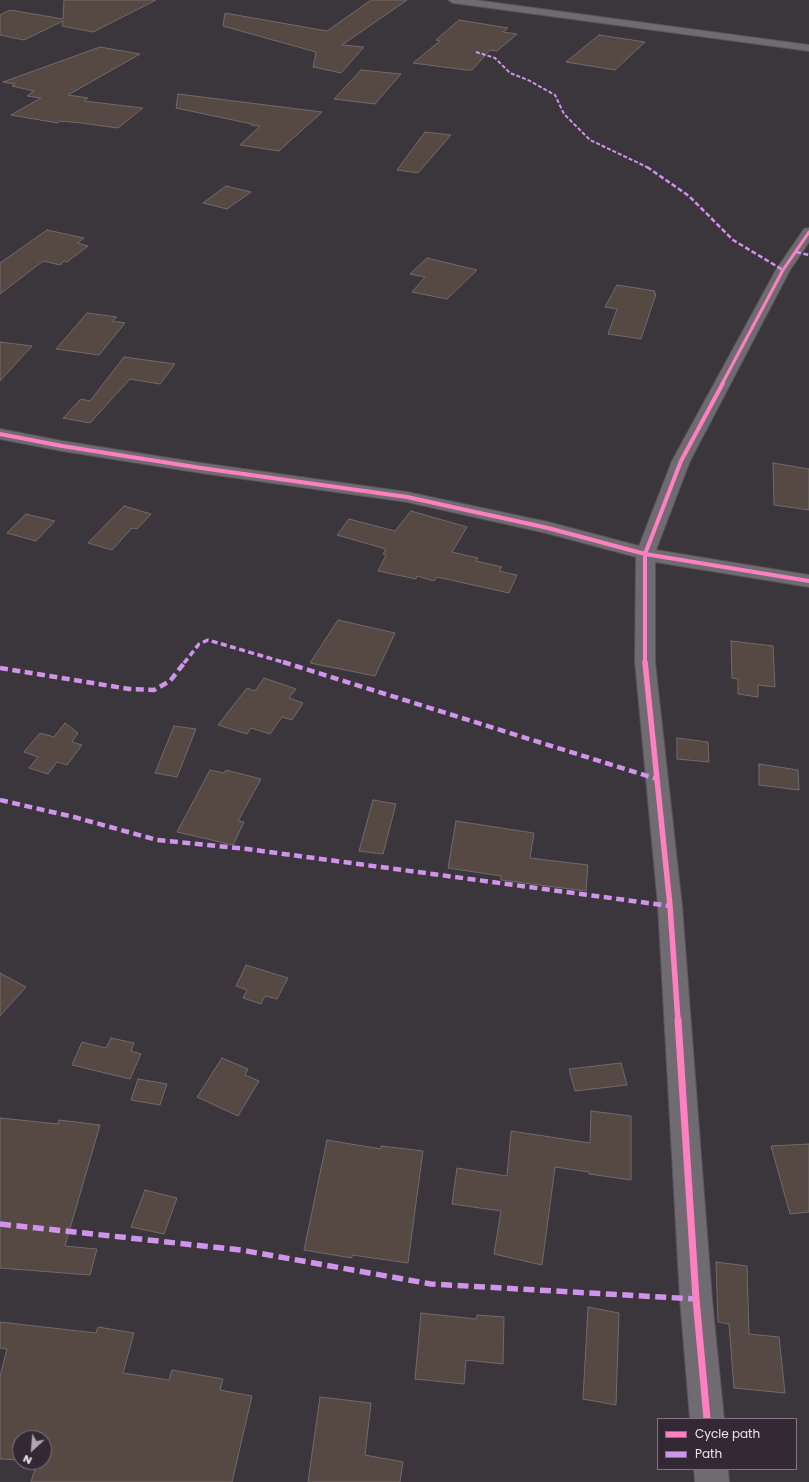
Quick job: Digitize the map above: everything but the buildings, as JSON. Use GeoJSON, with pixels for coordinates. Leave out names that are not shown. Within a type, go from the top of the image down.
{"type":"FeatureCollection","features":[{"type":"Feature","properties":{"kind":"street"},"geometry":{"type":"LineString","coordinates":[[453,0],[809,48]]}},
{"type":"Feature","properties":{"kind":"street"},"geometry":{"type":"LineString","coordinates":[[707,1418],[696,1298],[670,906],[645,662],[645,554],[681,461],[782,270],[809,232]]}},
{"type":"Feature","properties":{"kind":"street"},"geometry":{"type":"LineString","coordinates":[[0,434],[62,446],[201,468],[408,497],[548,528],[645,554],[809,581]]}},
{"type":"Feature","properties":{"kind":"street"},"geometry":{"type":"LineString","coordinates":[[711,1470],[712,1482]]}},
{"type":"Feature","properties":{"kind":"marked path"},"geometry":{"type":"LineString","coordinates":[[476,52],[495,58],[510,73],[528,80],[555,95],[564,114],[590,140],[623,157],[647,167],[689,196],[733,240],[783,270]]}},
{"type":"Feature","properties":{"kind":"marked path"},"geometry":{"type":"LineString","coordinates":[[796,252],[809,255]]}},
{"type":"Feature","properties":{"kind":"marked path"},"geometry":{"type":"LineString","coordinates":[[0,668],[129,689],[154,690],[170,681],[199,644],[208,640],[246,650],[657,779]]}},
{"type":"Feature","properties":{"kind":"marked path"},"geometry":{"type":"LineString","coordinates":[[0,800],[74,817],[157,840],[247,849],[670,906]]}},
{"type":"Feature","properties":{"kind":"marked path"},"geometry":{"type":"LineString","coordinates":[[0,1224],[241,1250],[431,1284],[696,1299]]}},
{"type":"Feature","properties":{"kind":"cycle path"},"geometry":{"type":"LineString","coordinates":[[707,1418],[696,1299],[670,906],[645,662],[645,554],[681,461],[783,270],[809,232]]}},
{"type":"Feature","properties":{"kind":"cycle path"},"geometry":{"type":"LineString","coordinates":[[0,434],[62,446],[201,468],[407,497],[548,528],[645,554],[809,581]]}}]}
